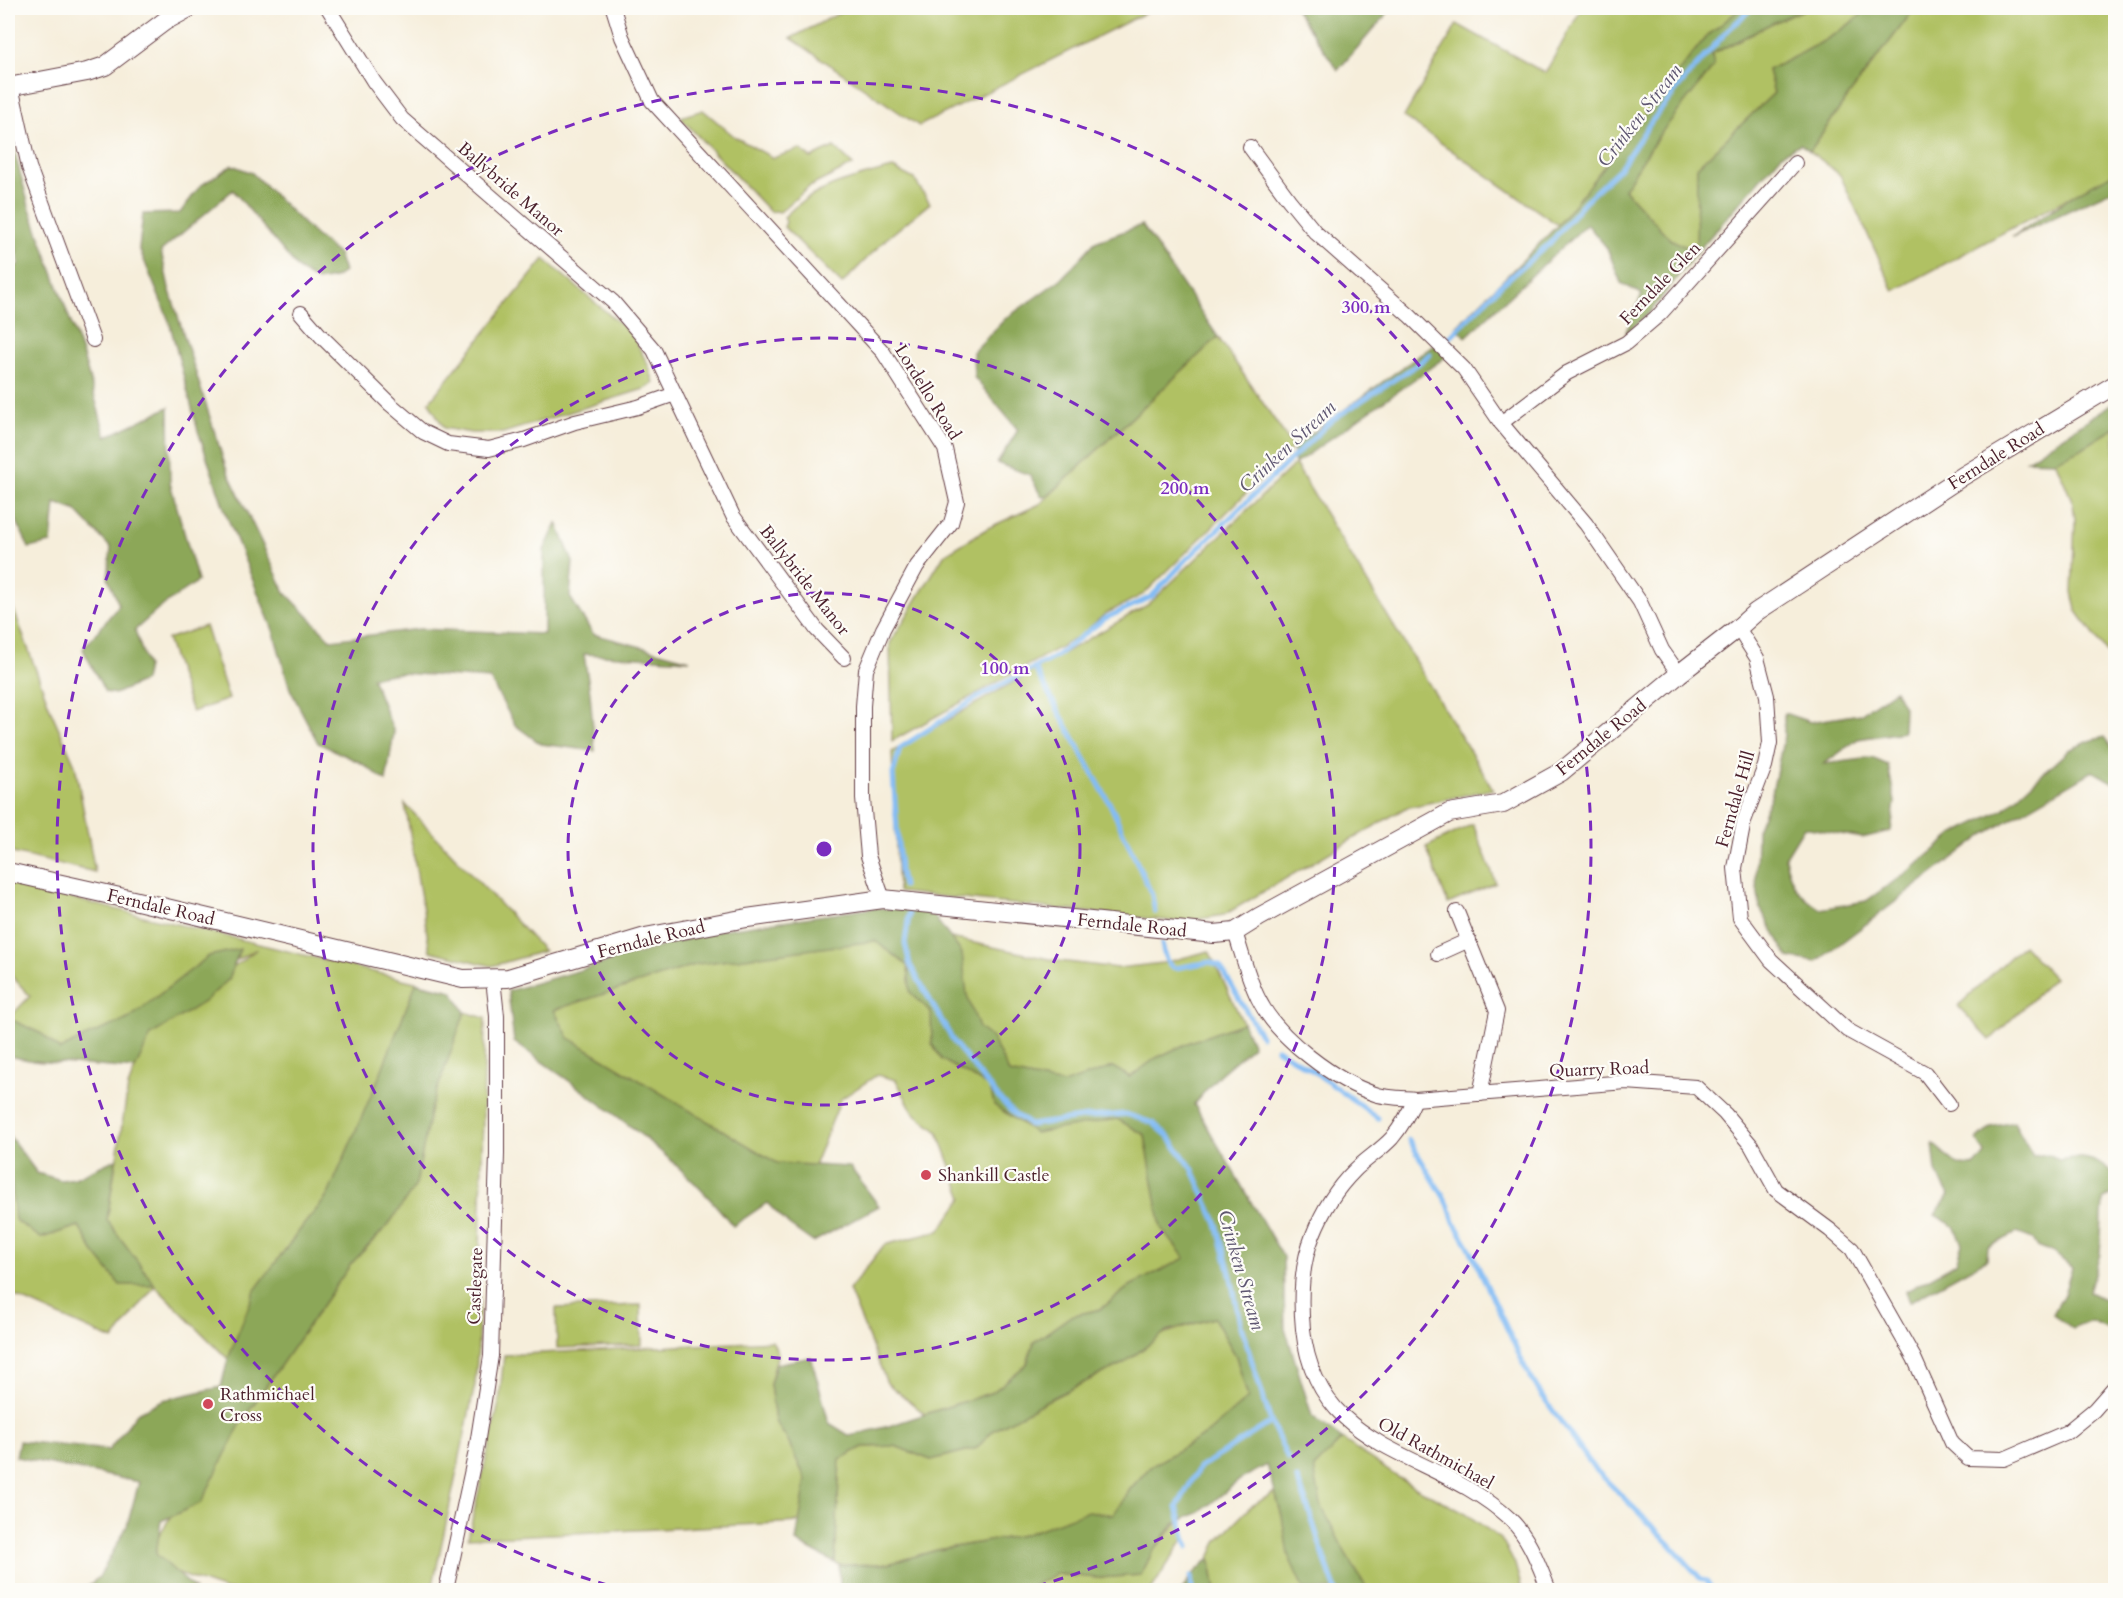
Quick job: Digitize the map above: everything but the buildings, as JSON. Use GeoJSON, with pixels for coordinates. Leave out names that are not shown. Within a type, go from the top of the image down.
{"type":"FeatureCollection","features":[{"type":"Feature","properties":{"kind":"street"},"geometry":{"type":"LineString","coordinates":[[93,340],[28,167],[10,86],[87,72],[105,66],[165,21],[189,8]]}},
{"type":"Feature","properties":{"kind":"street","name":"Ballybride Manor"},"geometry":{"type":"LineString","coordinates":[[328,8],[374,82],[402,119],[613,302],[654,350],[733,516],[817,630],[844,658]]}},
{"type":"Feature","properties":{"kind":"street","name":"Lordello Road"},"geometry":{"type":"LineString","coordinates":[[613,8],[622,37],[652,101],[701,157],[883,352],[945,449],[957,502],[951,523],[917,566],[883,629],[866,670],[863,706],[863,799],[868,856],[883,899]]}},
{"type":"Feature","properties":{"kind":"street"},"geometry":{"type":"LineString","coordinates":[[1250,147],[1316,232],[1410,316],[1464,369],[1502,423],[1586,524],[1640,602],[1662,650],[1678,674]]}},
{"type":"Feature","properties":{"kind":"street","name":"Ferndale Glen"},"geometry":{"type":"LineString","coordinates":[[1502,423],[1567,373],[1626,343],[1660,314],[1795,163]]}},
{"type":"Feature","properties":{"kind":"street"},"geometry":{"type":"LineString","coordinates":[[301,313],[390,404],[423,432],[448,444],[489,448],[525,440],[575,422],[638,407],[675,394]]}},
{"type":"Feature","properties":{"kind":"street","name":"Ferndale Road"},"geometry":{"type":"LineString","coordinates":[[8,872],[463,979],[508,978],[645,938],[747,918],[883,899],[1214,934],[1235,932],[1449,813],[1503,804],[1561,772],[1756,612],[1963,476],[2115,384]]}},
{"type":"Feature","properties":{"kind":"street","name":"Ferndale Hill"},"geometry":{"type":"LineString","coordinates":[[1738,628],[1756,658],[1767,696],[1770,743],[1765,766],[1744,821],[1735,868],[1740,918],[1771,960],[1847,1030],[1925,1072],[1949,1104]]}},
{"type":"Feature","properties":{"kind":"street"},"geometry":{"type":"LineString","coordinates":[[1457,912],[1497,1011],[1480,1094]]}},
{"type":"Feature","properties":{"kind":"street","name":"Quarry Road"},"geometry":{"type":"LineString","coordinates":[[1235,932],[1258,999],[1277,1026],[1297,1047],[1353,1086],[1381,1096],[1415,1099],[1626,1082],[1696,1087],[1725,1114],[1751,1145],[1776,1190],[1852,1249],[1914,1358],[1952,1443],[1968,1458],[2004,1458],[2067,1432],[2094,1410],[2115,1385]]}},
{"type":"Feature","properties":{"kind":"street"},"geometry":{"type":"LineString","coordinates":[[1438,954],[1469,940]]}},
{"type":"Feature","properties":{"kind":"street","name":"Castlegate"},"geometry":{"type":"LineString","coordinates":[[447,1590],[476,1451],[491,1356],[497,1136],[497,1016],[493,979]]}},
{"type":"Feature","properties":{"kind":"street","name":"Old Rathmichael"},"geometry":{"type":"LineString","coordinates":[[1415,1099],[1406,1118],[1391,1139],[1354,1171],[1331,1199],[1313,1236],[1304,1267],[1302,1299],[1305,1354],[1318,1387],[1350,1424],[1372,1440],[1450,1479],[1486,1501],[1511,1521],[1534,1553],[1549,1590]]}},
{"type":"Feature","properties":{"kind":"green space"},"geometry":{"type":"Polygon","coordinates":[[[849,8],[1155,8],[919,126],[791,38],[849,8]]]}},
{"type":"Feature","properties":{"kind":"green space"},"geometry":{"type":"Polygon","coordinates":[[[1300,8],[1392,8],[1338,70],[1296,10],[1300,8]]]}},
{"type":"Feature","properties":{"kind":"green space"},"geometry":{"type":"Polygon","coordinates":[[[1582,8],[1741,8],[1705,38],[1558,225],[1404,117],[1457,24],[1545,73],[1582,8]]]}},
{"type":"Feature","properties":{"kind":"green space"},"geometry":{"type":"Polygon","coordinates":[[[1741,8],[1808,8],[1770,24],[1712,54],[1714,66],[1657,138],[1624,189],[1670,239],[1696,252],[1697,167],[1774,93],[1768,70],[1846,27],[1868,8],[1915,8],[1810,151],[1800,144],[1782,154],[1697,252],[1651,311],[1625,334],[1642,294],[1621,283],[1607,248],[1587,224],[1466,337],[1456,327],[1558,225],[1705,38],[1741,8]]]}},
{"type":"Feature","properties":{"kind":"green space"},"geometry":{"type":"Polygon","coordinates":[[[1808,8],[1868,8],[1834,35],[1768,70],[1774,93],[1697,167],[1697,253],[1670,239],[1624,189],[1712,54],[1770,24],[1808,8]]]}},
{"type":"Feature","properties":{"kind":"green space"},"geometry":{"type":"Polygon","coordinates":[[[1915,8],[2115,8],[2115,173],[1894,291],[1840,175],[1810,151],[1915,8]]]}},
{"type":"Feature","properties":{"kind":"green space"},"geometry":{"type":"Polygon","coordinates":[[[703,110],[735,137],[773,158],[800,149],[811,158],[834,147],[853,165],[809,187],[780,212],[770,212],[680,117],[703,110]]]}},
{"type":"Feature","properties":{"kind":"green space"},"geometry":{"type":"Polygon","coordinates":[[[8,127],[29,206],[83,356],[106,437],[169,407],[170,483],[198,581],[161,607],[135,630],[147,666],[144,681],[115,694],[105,692],[83,649],[119,605],[108,578],[111,548],[75,510],[55,503],[51,543],[29,548],[8,502],[8,272],[19,264],[8,208],[8,127]]]}},
{"type":"Feature","properties":{"kind":"green space"},"geometry":{"type":"Polygon","coordinates":[[[232,165],[252,173],[315,235],[338,254],[344,272],[335,278],[317,281],[298,269],[233,190],[161,251],[169,288],[226,468],[285,592],[331,640],[419,629],[544,634],[544,550],[557,523],[573,562],[570,597],[593,634],[690,660],[584,654],[595,751],[541,744],[515,725],[490,679],[400,673],[372,677],[394,732],[386,781],[361,763],[318,743],[290,689],[273,630],[226,514],[198,431],[169,321],[139,248],[143,214],[180,213],[200,186],[232,165]]]}},
{"type":"Feature","properties":{"kind":"green space"},"geometry":{"type":"Polygon","coordinates":[[[893,168],[914,179],[930,203],[886,239],[842,284],[784,227],[786,222],[784,217],[795,207],[821,191],[849,180],[893,168]]]}},
{"type":"Feature","properties":{"kind":"green space"},"geometry":{"type":"Polygon","coordinates":[[[2115,173],[2115,189],[2012,237],[2080,191],[2115,173]]]}},
{"type":"Feature","properties":{"kind":"green space"},"geometry":{"type":"Polygon","coordinates":[[[1142,225],[1218,337],[1047,497],[1041,496],[1030,475],[997,463],[1018,430],[974,377],[973,352],[1005,319],[1061,279],[1095,242],[1142,225]]]}},
{"type":"Feature","properties":{"kind":"green space"},"geometry":{"type":"Polygon","coordinates":[[[544,259],[632,334],[649,367],[654,383],[647,388],[503,433],[471,433],[444,428],[429,402],[544,259]]]}},
{"type":"Feature","properties":{"kind":"green space"},"geometry":{"type":"Polygon","coordinates":[[[1218,337],[1293,447],[1144,594],[1105,614],[1080,636],[892,741],[890,643],[944,555],[988,528],[1040,504],[1218,337]]]}},
{"type":"Feature","properties":{"kind":"green space"},"geometry":{"type":"Polygon","coordinates":[[[1435,344],[1447,356],[1295,464],[1293,447],[1435,344]]]}},
{"type":"Feature","properties":{"kind":"green space"},"geometry":{"type":"Polygon","coordinates":[[[2115,402],[2115,428],[2081,449],[2055,461],[2027,460],[2115,402]]]}},
{"type":"Feature","properties":{"kind":"green space"},"geometry":{"type":"Polygon","coordinates":[[[2115,408],[2115,664],[2076,610],[2072,592],[2075,521],[2073,503],[2049,446],[2115,408]]]}},
{"type":"Feature","properties":{"kind":"green space"},"geometry":{"type":"Polygon","coordinates":[[[1295,464],[1493,789],[1405,808],[1224,915],[1181,922],[898,892],[892,752],[1149,604],[1295,464]]]}},
{"type":"Feature","properties":{"kind":"green space"},"geometry":{"type":"Polygon","coordinates":[[[8,594],[51,711],[75,765],[95,872],[8,852],[8,594]]]}},
{"type":"Feature","properties":{"kind":"green space"},"geometry":{"type":"Polygon","coordinates":[[[205,626],[229,699],[192,712],[167,639],[205,626]]]}},
{"type":"Feature","properties":{"kind":"green space"},"geometry":{"type":"Polygon","coordinates":[[[1895,690],[1904,707],[1903,732],[1858,739],[1824,764],[1872,758],[1888,765],[1895,802],[1891,831],[1862,838],[1804,827],[1785,858],[1796,888],[1820,909],[1866,901],[1913,868],[1954,834],[2004,809],[2069,750],[2092,740],[2105,737],[2115,751],[2115,784],[2093,771],[1985,834],[1816,962],[1788,957],[1760,908],[1756,880],[1757,830],[1772,793],[1784,736],[1784,713],[1810,722],[1860,714],[1895,690]]]}},
{"type":"Feature","properties":{"kind":"green space"},"geometry":{"type":"Polygon","coordinates":[[[405,804],[544,951],[492,966],[430,951],[405,804]]]}},
{"type":"Feature","properties":{"kind":"green space"},"geometry":{"type":"Polygon","coordinates":[[[1473,824],[1496,883],[1448,904],[1426,847],[1473,824]]]}},
{"type":"Feature","properties":{"kind":"green space"},"geometry":{"type":"Polygon","coordinates":[[[8,883],[452,991],[228,1359],[155,1286],[113,1340],[8,1293],[8,1178],[41,1238],[79,1226],[93,1251],[154,1285],[107,1220],[128,1087],[147,1038],[199,993],[257,949],[43,1062],[33,1061],[9,1018],[30,996],[8,972],[8,883]]]}},
{"type":"Feature","properties":{"kind":"green space"},"geometry":{"type":"Polygon","coordinates":[[[875,908],[929,910],[962,953],[967,995],[979,1028],[992,1038],[1009,1073],[1063,1084],[1113,1067],[1130,1077],[1156,1058],[1190,1042],[1243,1023],[1253,1046],[1219,1075],[1194,1104],[1283,1257],[1285,1328],[1312,1416],[1342,1439],[1314,1468],[1321,1505],[1346,1554],[1368,1590],[1304,1590],[1288,1555],[1282,1516],[1267,1465],[1241,1479],[1200,1512],[1175,1523],[1153,1551],[1141,1575],[1098,1578],[1056,1574],[1024,1590],[840,1590],[839,1565],[888,1564],[937,1550],[1023,1535],[1088,1511],[1113,1515],[1131,1488],[1150,1467],[1208,1433],[1248,1398],[1236,1356],[1214,1318],[1167,1331],[1124,1363],[1046,1401],[991,1432],[977,1448],[931,1460],[895,1446],[863,1447],[840,1459],[835,1563],[796,1542],[806,1480],[787,1439],[775,1421],[770,1384],[776,1364],[811,1357],[829,1423],[850,1436],[889,1426],[993,1392],[1027,1364],[1034,1342],[1071,1316],[1101,1309],[1130,1286],[1185,1258],[1161,1228],[1145,1135],[1117,1119],[1035,1133],[994,1105],[990,1087],[942,1060],[932,1044],[931,1012],[910,992],[908,966],[875,941],[698,964],[554,1010],[569,1038],[777,1163],[850,1167],[879,1206],[813,1242],[789,1225],[767,1203],[733,1226],[685,1173],[658,1149],[602,1105],[514,1042],[508,991],[719,930],[875,908]]]}},
{"type":"Feature","properties":{"kind":"green space"},"geometry":{"type":"Polygon","coordinates":[[[881,923],[1058,961],[1118,968],[1163,963],[1209,951],[1243,1023],[1139,1097],[1186,1258],[1130,1286],[1101,1309],[1071,1316],[1034,1342],[1027,1364],[993,1392],[925,1414],[887,1383],[849,1290],[884,1245],[939,1231],[963,1198],[938,1132],[913,1112],[896,1080],[877,1075],[841,1099],[810,1176],[709,1147],[512,1016],[709,945],[881,923]]]}},
{"type":"Feature","properties":{"kind":"green space"},"geometry":{"type":"Polygon","coordinates":[[[2023,945],[2054,978],[1990,1040],[1958,1006],[2023,945]]]}},
{"type":"Feature","properties":{"kind":"green space"},"geometry":{"type":"Polygon","coordinates":[[[240,949],[229,979],[204,1002],[151,1035],[135,1069],[34,1061],[8,1056],[8,1018],[42,1034],[60,1050],[128,1019],[209,956],[240,949]]]}},
{"type":"Feature","properties":{"kind":"green space"},"geometry":{"type":"Polygon","coordinates":[[[416,983],[452,991],[465,1012],[431,1107],[416,1185],[389,1224],[351,1264],[242,1421],[201,1503],[161,1521],[156,1554],[195,1589],[83,1590],[99,1577],[127,1526],[139,1482],[16,1457],[19,1441],[109,1450],[137,1413],[163,1400],[221,1387],[228,1359],[255,1290],[327,1197],[379,1077],[416,983]]]}},
{"type":"Feature","properties":{"kind":"green space"},"geometry":{"type":"Polygon","coordinates":[[[465,1012],[485,1018],[478,1347],[475,1385],[432,1590],[225,1590],[142,1561],[348,1243],[465,1012]]]}},
{"type":"Feature","properties":{"kind":"green space"},"geometry":{"type":"Polygon","coordinates":[[[2014,1122],[2033,1156],[2048,1154],[2058,1160],[2073,1158],[2093,1160],[2112,1173],[2115,1171],[2115,1192],[2103,1200],[2100,1254],[2089,1292],[2115,1304],[2115,1332],[2091,1321],[2072,1329],[2053,1314],[2064,1294],[2072,1268],[2053,1252],[2037,1246],[2033,1239],[2017,1233],[1988,1247],[1987,1259],[1909,1302],[1905,1292],[1956,1263],[1962,1244],[1954,1226],[1935,1215],[1949,1195],[1936,1172],[1933,1144],[1958,1165],[1975,1166],[1985,1154],[1977,1140],[1991,1127],[2014,1122]]]}},
{"type":"Feature","properties":{"kind":"green space"},"geometry":{"type":"Polygon","coordinates":[[[8,1134],[37,1173],[61,1180],[75,1178],[116,1159],[107,1220],[155,1285],[120,1285],[93,1251],[79,1226],[41,1238],[15,1220],[11,1181],[8,1178],[8,1134]]]}},
{"type":"Feature","properties":{"kind":"green space"},"geometry":{"type":"Polygon","coordinates":[[[641,1305],[642,1345],[557,1348],[556,1308],[641,1305]]]}},
{"type":"Feature","properties":{"kind":"green space"},"geometry":{"type":"Polygon","coordinates":[[[1214,1317],[1236,1356],[1248,1398],[1208,1433],[1150,1467],[1131,1488],[1113,1516],[937,1550],[888,1564],[839,1565],[835,1563],[839,1459],[863,1447],[895,1446],[931,1460],[977,1448],[991,1432],[1046,1401],[1124,1363],[1163,1334],[1214,1317]]]}},
{"type":"Feature","properties":{"kind":"green space"},"geometry":{"type":"Polygon","coordinates":[[[772,1341],[778,1353],[770,1384],[775,1421],[787,1439],[806,1480],[800,1522],[468,1538],[499,1403],[504,1355],[772,1341]]]}},
{"type":"Feature","properties":{"kind":"green space"},"geometry":{"type":"Polygon","coordinates":[[[1342,1439],[1399,1478],[1466,1514],[1501,1539],[1515,1564],[1522,1590],[1354,1590],[1300,1478],[1314,1468],[1342,1439]]]}},
{"type":"Feature","properties":{"kind":"green space"},"geometry":{"type":"Polygon","coordinates":[[[1275,1492],[1305,1590],[1216,1590],[1210,1558],[1218,1540],[1250,1507],[1275,1492]]]}},
{"type":"Feature","properties":{"kind":"green space"},"geometry":{"type":"Polygon","coordinates":[[[1181,1519],[1185,1537],[1151,1590],[1024,1590],[1056,1574],[1098,1578],[1141,1575],[1153,1551],[1181,1519]]]}},
{"type":"Feature","properties":{"kind":"green space"},"geometry":{"type":"Polygon","coordinates":[[[1210,1558],[1216,1590],[1182,1590],[1191,1576],[1210,1558]]]}},
{"type":"Feature","properties":{"kind":"waterway","name":"Crinken Stream"},"geometry":{"type":"LineString","coordinates":[[1446,341],[1502,284],[1550,243],[1584,202],[1619,169],[1651,122],[1691,72],[1727,31],[1752,8]]}},
{"type":"Feature","properties":{"kind":"waterway","name":"Crinken Stream"},"geometry":{"type":"LineString","coordinates":[[903,886],[893,774],[900,748],[978,697],[1055,657],[1104,619],[1151,597],[1187,559],[1332,420],[1430,354]]}},
{"type":"Feature","properties":{"kind":"waterway"},"geometry":{"type":"LineString","coordinates":[[1034,667],[1110,804],[1152,895],[1155,912]]}},
{"type":"Feature","properties":{"kind":"waterway","name":"Crinken Stream"},"geometry":{"type":"LineString","coordinates":[[909,914],[905,943],[910,965],[955,1044],[1013,1113],[1030,1125],[1126,1114],[1153,1123],[1168,1136],[1192,1168],[1217,1224],[1240,1323],[1271,1422],[1288,1459]]}},
{"type":"Feature","properties":{"kind":"waterway"},"geometry":{"type":"LineString","coordinates":[[1162,944],[1167,961],[1175,968],[1210,962],[1220,966],[1261,1036]]}},
{"type":"Feature","properties":{"kind":"waterway"},"geometry":{"type":"LineString","coordinates":[[1277,1049],[1313,1071],[1378,1118]]}},
{"type":"Feature","properties":{"kind":"waterway"},"geometry":{"type":"LineString","coordinates":[[1409,1140],[1448,1204],[1454,1222],[1469,1247],[1525,1367],[1539,1391],[1594,1468],[1669,1543],[1700,1578],[1707,1581],[1712,1590]]}},
{"type":"Feature","properties":{"kind":"waterway","name":"Crinken Stream"},"geometry":{"type":"LineString","coordinates":[[1188,1547],[1177,1507],[1199,1468],[1271,1422]]}},
{"type":"Feature","properties":{"kind":"waterway"},"geometry":{"type":"LineString","coordinates":[[1297,1479],[1336,1590]]}},
{"type":"Feature","properties":{"kind":"waterway","name":"Crinken Stream"},"geometry":{"type":"LineString","coordinates":[[1191,1576],[1192,1590]]}},
{"type":"Feature","properties":{"kind":"place","name":"Shankill Castle"},"geometry":{"type":"Point","coordinates":[926,1175]}},
{"type":"Feature","properties":{"kind":"place","name":"Rathmichael Cross"},"geometry":{"type":"Point","coordinates":[208,1404]}}]}
